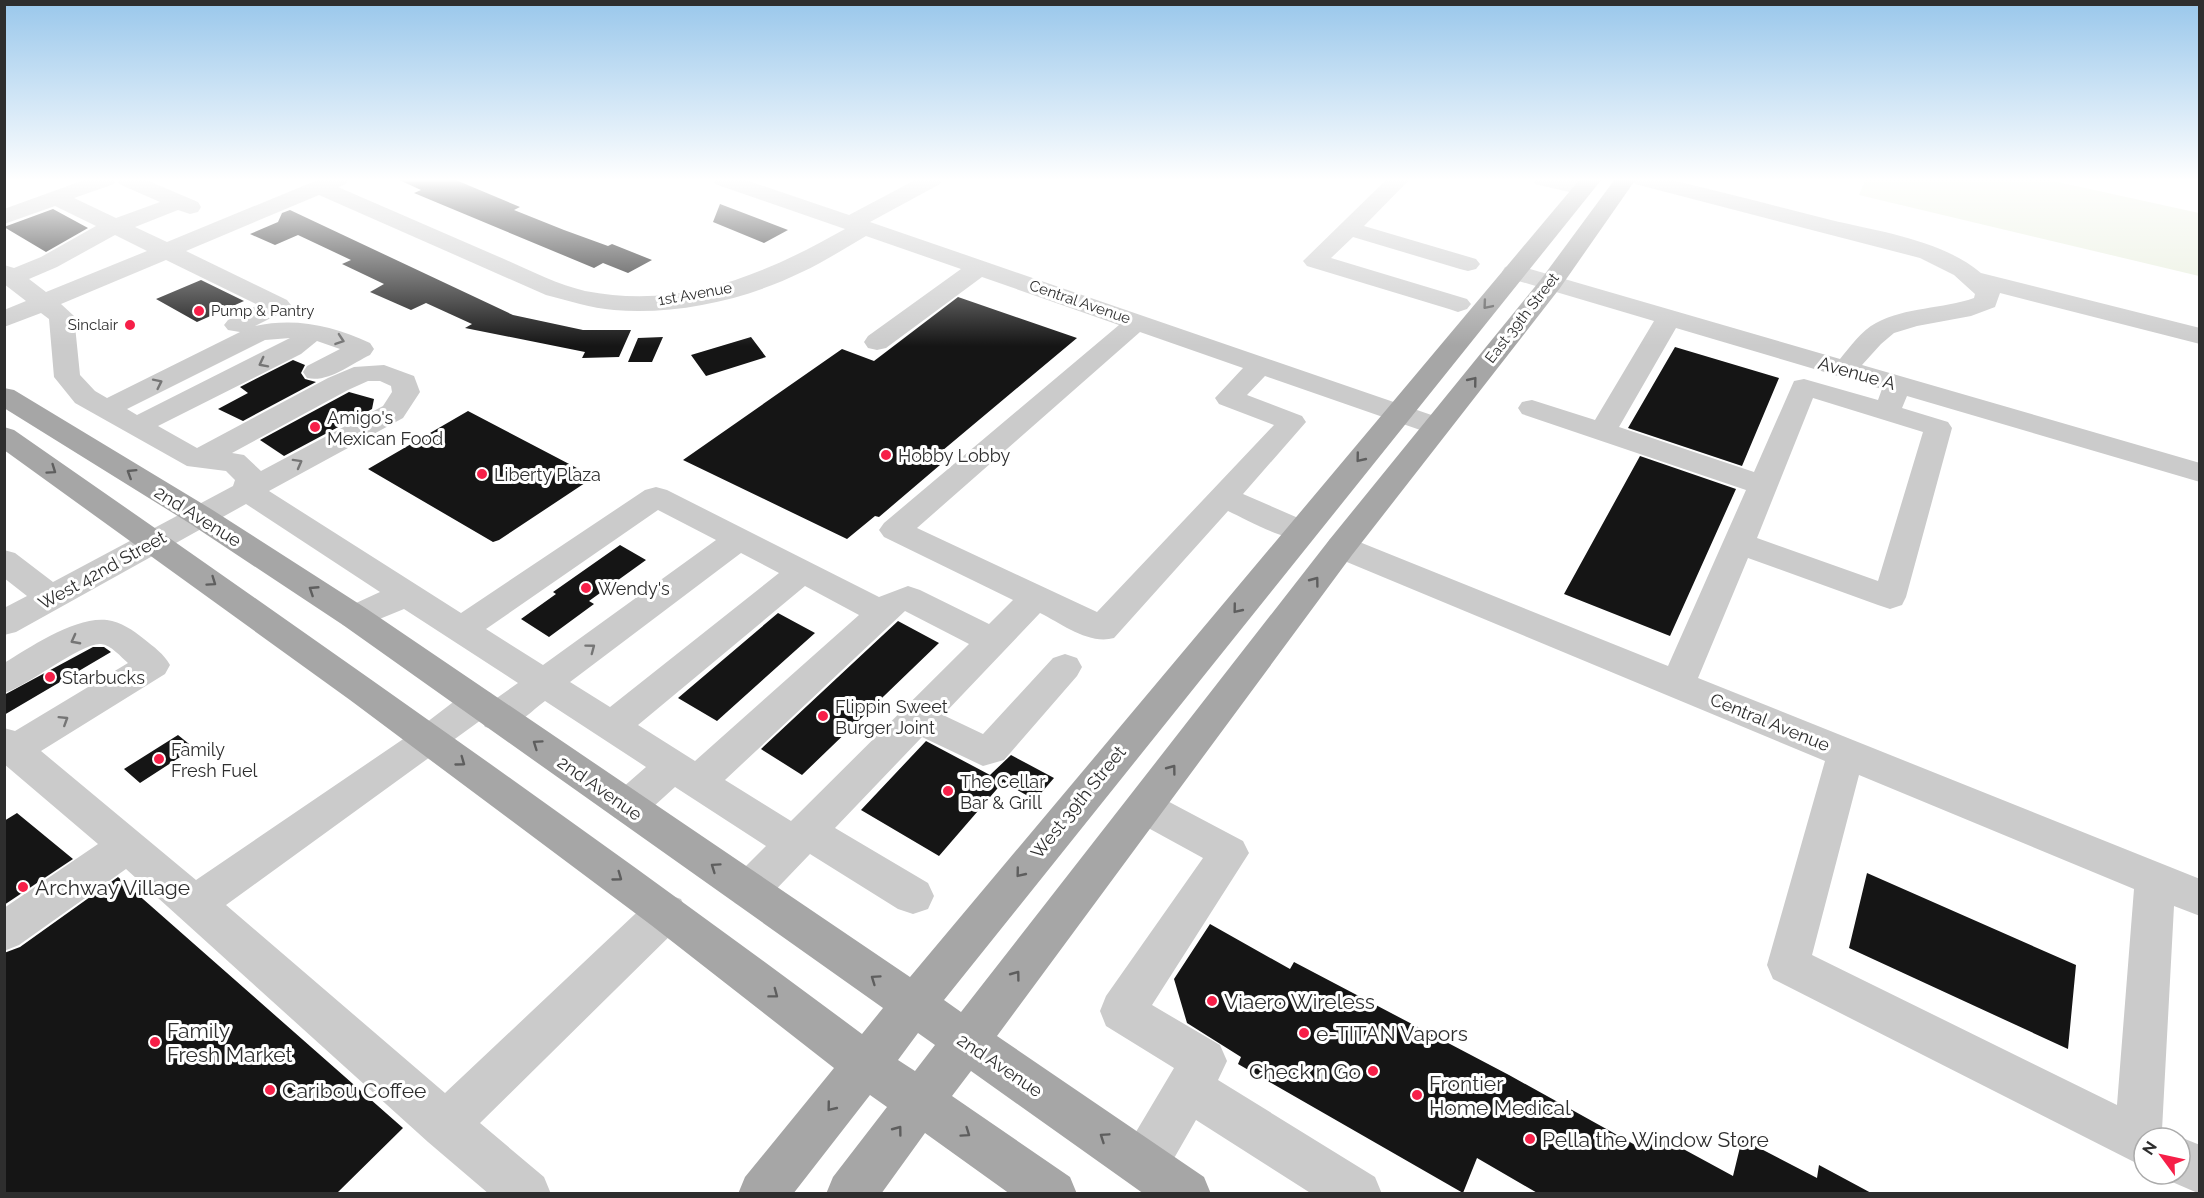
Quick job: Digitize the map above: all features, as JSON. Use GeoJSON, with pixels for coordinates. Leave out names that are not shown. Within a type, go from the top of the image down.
{"type":"FeatureCollection","features":[{"type":"Feature","properties":{"kind":"main road","name":"East 39th Street"},"geometry":{"type":"LineString","coordinates":[[1397,413],[1545,235]]}},
{"type":"Feature","properties":{"kind":"main road","name":"East 39th Street"},"geometry":{"type":"LineString","coordinates":[[1437,426],[1551,283],[1585,235]]}},
{"type":"Feature","properties":{"kind":"main road","name":"2nd Avenue"},"geometry":{"type":"LineString","coordinates":[[4,396],[200,516],[355,617],[1187,1194]]}},
{"type":"Feature","properties":{"kind":"main road","name":"West 39th Street"},"geometry":{"type":"LineString","coordinates":[[762,1194],[913,1005],[1397,413]]}},
{"type":"Feature","properties":{"kind":"main road"},"geometry":{"type":"LineString","coordinates":[[850,1194],[1341,547],[1437,426]]}},
{"type":"Feature","properties":{"kind":"main road"},"geometry":{"type":"LineString","coordinates":[[4,436],[431,740],[666,912],[866,1064],[1053,1194]]}},
{"type":"Feature","properties":{"kind":"street"},"geometry":{"type":"LineString","coordinates":[[8,275],[49,262],[96,235]]}},
{"type":"Feature","properties":{"kind":"street"},"geometry":{"type":"LineString","coordinates":[[95,403],[278,305],[130,235]]}},
{"type":"Feature","properties":{"kind":"street"},"geometry":{"type":"LineString","coordinates":[[4,319],[205,235]]}},
{"type":"Feature","properties":{"kind":"street","name":"1st Avenue"},"geometry":{"type":"LineString","coordinates":[[439,235],[555,290],[586,298],[629,303],[674,301],[747,284],[797,265],[842,235]]}},
{"type":"Feature","properties":{"kind":"street","name":"Central Avenue"},"geometry":{"type":"LineString","coordinates":[[886,235],[1437,426]]}},
{"type":"Feature","properties":{"kind":"street"},"geometry":{"type":"LineString","coordinates":[[1341,235],[1315,261],[1458,304]]}},
{"type":"Feature","properties":{"kind":"street"},"geometry":{"type":"LineString","coordinates":[[1371,235],[1468,264]]}},
{"type":"Feature","properties":{"kind":"street"},"geometry":{"type":"LineString","coordinates":[[1845,369],[1872,338],[1885,328],[1913,319],[1962,311],[1986,302],[1988,292],[1963,270],[1929,253],[1865,235]]}},
{"type":"Feature","properties":{"kind":"street"},"geometry":{"type":"LineString","coordinates":[[877,342],[980,267]]}},
{"type":"Feature","properties":{"kind":"street","name":"Avenue A"},"geometry":{"type":"LineString","coordinates":[[1514,273],[1845,369],[1892,399],[2199,473]]}},
{"type":"Feature","properties":{"kind":"street"},"geometry":{"type":"LineString","coordinates":[[8,275],[61,316],[67,377],[95,403],[186,454],[234,462],[250,478],[247,491],[685,774],[800,838],[913,896]]}},
{"type":"Feature","properties":{"kind":"street"},"geometry":{"type":"LineString","coordinates":[[1972,278],[2199,336]]}},
{"type":"Feature","properties":{"kind":"street"},"geometry":{"type":"LineString","coordinates":[[1602,432],[1669,318]]}},
{"type":"Feature","properties":{"kind":"street"},"geometry":{"type":"LineString","coordinates":[[1137,322],[895,530],[1102,629],[1292,422],[1229,398],[1261,365]]}},
{"type":"Feature","properties":{"kind":"street"},"geometry":{"type":"LineString","coordinates":[[95,403],[258,333],[278,329],[301,329],[344,341],[362,349],[186,454]]}},
{"type":"Feature","properties":{"kind":"street"},"geometry":{"type":"LineString","coordinates":[[136,426],[292,348],[305,339],[301,329]]}},
{"type":"Feature","properties":{"kind":"street","name":"West 42nd Street"},"geometry":{"type":"LineString","coordinates":[[4,623],[393,412],[406,392],[404,382],[384,373],[364,373],[186,454]]}},
{"type":"Feature","properties":{"kind":"street"},"geometry":{"type":"LineString","coordinates":[[1678,684],[1804,387],[1892,399],[1938,428],[1890,597],[1739,543]]}},
{"type":"Feature","properties":{"kind":"street"},"geometry":{"type":"LineString","coordinates":[[1532,408],[1763,485]]}},
{"type":"Feature","properties":{"kind":"street"},"geometry":{"type":"LineString","coordinates":[[1222,497],[1301,531]]}},
{"type":"Feature","properties":{"kind":"street"},"geometry":{"type":"LineString","coordinates":[[468,633],[655,513],[669,512],[701,519],[883,613]]}},
{"type":"Feature","properties":{"kind":"street"},"geometry":{"type":"LineString","coordinates":[[195,903],[431,740],[544,683],[739,538]]}},
{"type":"Feature","properties":{"kind":"street","name":"Central Avenue"},"geometry":{"type":"LineString","coordinates":[[1341,547],[2199,898]]}},
{"type":"Feature","properties":{"kind":"street"},"geometry":{"type":"LineString","coordinates":[[4,561],[51,598]]}},
{"type":"Feature","properties":{"kind":"street"},"geometry":{"type":"LineString","coordinates":[[611,726],[802,571]]}},
{"type":"Feature","properties":{"kind":"street"},"geometry":{"type":"LineString","coordinates":[[355,617],[407,594]]}},
{"type":"Feature","properties":{"kind":"street"},"geometry":{"type":"LineString","coordinates":[[749,890],[1036,597]]}},
{"type":"Feature","properties":{"kind":"street"},"geometry":{"type":"LineString","coordinates":[[628,806],[685,774],[894,602],[908,598],[993,641]]}},
{"type":"Feature","properties":{"kind":"street"},"geometry":{"type":"LineString","coordinates":[[4,680],[81,636],[99,631],[110,632],[153,665],[13,759],[128,845],[445,1125],[527,1194]]}},
{"type":"Feature","properties":{"kind":"street"},"geometry":{"type":"LineString","coordinates":[[917,718],[982,751],[991,750],[1065,667]]}},
{"type":"Feature","properties":{"kind":"street"},"geometry":{"type":"LineString","coordinates":[[1846,753],[1788,965],[2132,1137]]}},
{"type":"Feature","properties":{"kind":"street"},"geometry":{"type":"LineString","coordinates":[[1144,807],[1229,853],[1122,1011],[1204,1061],[1144,1164]]}},
{"type":"Feature","properties":{"kind":"street"},"geometry":{"type":"LineString","coordinates":[[4,932],[128,845]]}},
{"type":"Feature","properties":{"kind":"street"},"geometry":{"type":"LineString","coordinates":[[2142,1126],[2155,880]]}},
{"type":"Feature","properties":{"kind":"street"},"geometry":{"type":"LineString","coordinates":[[445,1125],[666,912]]}},
{"type":"Feature","properties":{"kind":"street"},"geometry":{"type":"LineString","coordinates":[[1188,1088],[1359,1194]]}},
{"type":"Feature","properties":{"kind":"green space"},"geometry":{"type":"Polygon","coordinates":[[[2027,235],[2199,235],[2199,276],[2027,235]]]}},
{"type":"Feature","properties":{"kind":"building"},"geometry":{"type":"Polygon","coordinates":[[[17,235],[76,235],[46,252],[17,235]]]}},
{"type":"Feature","properties":{"kind":"building"},"geometry":{"type":"Polygon","coordinates":[[[252,235],[343,235],[513,315],[583,330],[631,330],[619,357],[582,358],[585,352],[465,328],[472,324],[426,303],[411,310],[370,292],[384,284],[342,264],[351,260],[298,235],[275,245],[252,235]]]}},
{"type":"Feature","properties":{"kind":"building"},"geometry":{"type":"Polygon","coordinates":[[[515,235],[577,235],[608,246],[612,244],[652,260],[628,273],[603,263],[594,268],[515,235]]]}},
{"type":"Feature","properties":{"kind":"building"},"geometry":{"type":"Polygon","coordinates":[[[744,235],[779,235],[764,243],[744,235]]]}},
{"type":"Feature","properties":{"kind":"building","name":"Pump & Pantry"},"geometry":{"type":"Polygon","coordinates":[[[201,280],[244,301],[197,322],[156,299],[201,280]]]}},
{"type":"Feature","properties":{"kind":"building"},"geometry":{"type":"Polygon","coordinates":[[[958,297],[1077,338],[930,461],[940,465],[879,517],[875,516],[847,539],[683,460],[842,349],[874,361],[958,297]]]}},
{"type":"Feature","properties":{"kind":"building"},"geometry":{"type":"Polygon","coordinates":[[[663,337],[652,362],[628,362],[638,338],[663,337]]]}},
{"type":"Feature","properties":{"kind":"building"},"geometry":{"type":"Polygon","coordinates":[[[751,337],[766,357],[706,376],[691,355],[751,337]]]}},
{"type":"Feature","properties":{"kind":"building"},"geometry":{"type":"Polygon","coordinates":[[[1675,347],[1779,378],[1742,466],[1628,428],[1675,347]]]}},
{"type":"Feature","properties":{"kind":"building"},"geometry":{"type":"Polygon","coordinates":[[[293,360],[305,365],[301,373],[305,379],[316,382],[243,421],[218,409],[248,393],[240,387],[293,360]]]}},
{"type":"Feature","properties":{"kind":"building","name":"Amigo's Mexican Food"},"geometry":{"type":"Polygon","coordinates":[[[349,392],[374,399],[372,409],[284,456],[260,440],[349,392]]]}},
{"type":"Feature","properties":{"kind":"building","name":"Liberty Plaza"},"geometry":{"type":"Polygon","coordinates":[[[468,411],[594,477],[493,542],[368,469],[468,411]]]}},
{"type":"Feature","properties":{"kind":"building"},"geometry":{"type":"Polygon","coordinates":[[[1640,456],[1736,489],[1670,636],[1564,594],[1640,456]]]}},
{"type":"Feature","properties":{"kind":"building"},"geometry":{"type":"Polygon","coordinates":[[[620,545],[646,560],[589,601],[594,604],[549,637],[521,619],[556,594],[553,592],[620,545]]]}},
{"type":"Feature","properties":{"kind":"building"},"geometry":{"type":"Polygon","coordinates":[[[778,613],[815,633],[717,721],[678,698],[778,613]]]}},
{"type":"Feature","properties":{"kind":"building"},"geometry":{"type":"Polygon","coordinates":[[[898,621],[939,643],[802,775],[761,749],[898,621]]]}},
{"type":"Feature","properties":{"kind":"building"},"geometry":{"type":"Polygon","coordinates":[[[93,647],[104,647],[111,652],[4,715],[4,695],[93,647]]]}},
{"type":"Feature","properties":{"kind":"building","name":"Family Fresh Fuel"},"geometry":{"type":"Polygon","coordinates":[[[178,735],[194,748],[140,783],[124,769],[178,735]]]}},
{"type":"Feature","properties":{"kind":"building"},"geometry":{"type":"Polygon","coordinates":[[[926,741],[990,775],[1011,755],[1054,778],[1035,800],[1003,782],[939,856],[861,810],[926,741]]]}},
{"type":"Feature","properties":{"kind":"building","name":"Archway Village"},"geometry":{"type":"Polygon","coordinates":[[[17,813],[73,859],[4,905],[4,821],[17,813]]]}},
{"type":"Feature","properties":{"kind":"building"},"geometry":{"type":"Polygon","coordinates":[[[1867,873],[2076,965],[2068,1049],[1849,948],[1867,873]]]}},
{"type":"Feature","properties":{"kind":"building","name":"Family Fresh Market"},"geometry":{"type":"Polygon","coordinates":[[[118,877],[403,1128],[336,1194],[4,1194],[4,953],[20,947],[118,877]]]}},
{"type":"Feature","properties":{"kind":"building"},"geometry":{"type":"Polygon","coordinates":[[[1210,924],[1290,969],[1294,962],[1509,1075],[1646,1151],[1652,1132],[1733,1176],[1742,1139],[1817,1178],[1819,1165],[1873,1194],[1539,1194],[1477,1158],[1463,1193],[1238,1064],[1241,1057],[1187,1023],[1174,979],[1210,924]]]}},
{"type":"Feature","properties":{"kind":"place","name":"Pump & Pantry"},"geometry":{"type":"Point","coordinates":[199,311]}},
{"type":"Feature","properties":{"kind":"place","name":"Sinclair"},"geometry":{"type":"Point","coordinates":[130,325]}},
{"type":"Feature","properties":{"kind":"place","name":"Amigo's Mexican Food"},"geometry":{"type":"Point","coordinates":[315,427]}},
{"type":"Feature","properties":{"kind":"place","name":"Hobby Lobby"},"geometry":{"type":"Point","coordinates":[886,455]}},
{"type":"Feature","properties":{"kind":"place","name":"Liberty Plaza"},"geometry":{"type":"Point","coordinates":[482,474]}},
{"type":"Feature","properties":{"kind":"place","name":"Wendy's"},"geometry":{"type":"Point","coordinates":[586,588]}},
{"type":"Feature","properties":{"kind":"place","name":"Starbucks"},"geometry":{"type":"Point","coordinates":[50,677]}},
{"type":"Feature","properties":{"kind":"place","name":"Flippin Sweet Burger Joint"},"geometry":{"type":"Point","coordinates":[823,716]}},
{"type":"Feature","properties":{"kind":"place","name":"Family Fresh Fuel"},"geometry":{"type":"Point","coordinates":[159,759]}},
{"type":"Feature","properties":{"kind":"place","name":"The Cellar Bar & Grill"},"geometry":{"type":"Point","coordinates":[948,791]}},
{"type":"Feature","properties":{"kind":"place","name":"Archway Village"},"geometry":{"type":"Point","coordinates":[23,887]}},
{"type":"Feature","properties":{"kind":"place","name":"Viaero Wireless"},"geometry":{"type":"Point","coordinates":[1212,1001]}},
{"type":"Feature","properties":{"kind":"place","name":"e-TITAN Vapors"},"geometry":{"type":"Point","coordinates":[1304,1033]}},
{"type":"Feature","properties":{"kind":"place","name":"Family Fresh Market"},"geometry":{"type":"Point","coordinates":[155,1042]}},
{"type":"Feature","properties":{"kind":"place","name":"Check n Go"},"geometry":{"type":"Point","coordinates":[1373,1071]}},
{"type":"Feature","properties":{"kind":"place","name":"Caribou Coffee"},"geometry":{"type":"Point","coordinates":[270,1090]}},
{"type":"Feature","properties":{"kind":"place","name":"Frontier Home Medical"},"geometry":{"type":"Point","coordinates":[1417,1095]}},
{"type":"Feature","properties":{"kind":"place","name":"Pella the Window Store"},"geometry":{"type":"Point","coordinates":[1530,1139]}}]}
